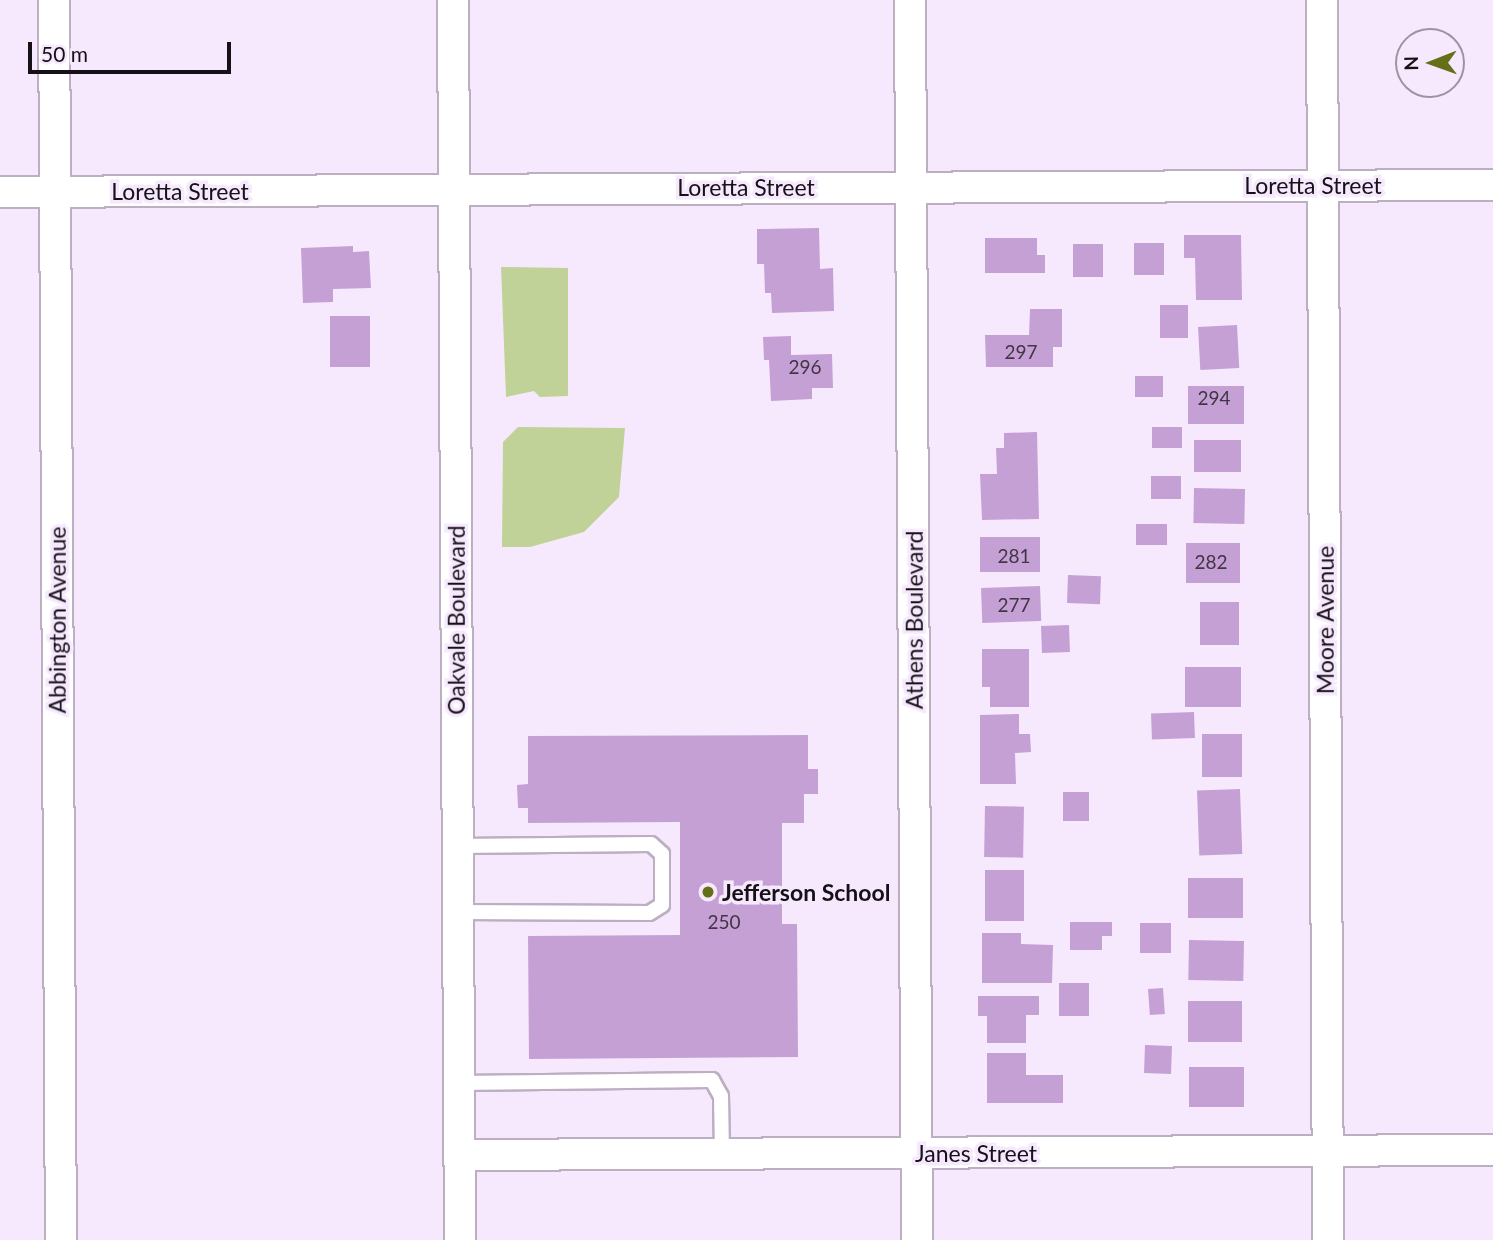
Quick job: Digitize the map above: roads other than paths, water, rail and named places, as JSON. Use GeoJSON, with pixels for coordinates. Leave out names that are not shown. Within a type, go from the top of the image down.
{"type":"FeatureCollection","features":[{"type":"Feature","properties":{"kind":"street","name":"Abbington Avenue"},"geometry":{"type":"LineString","coordinates":[[54,0],[61,1240]]}},
{"type":"Feature","properties":{"kind":"street","name":"Oakvale Boulevard"},"geometry":{"type":"LineString","coordinates":[[453,0],[460,1240]]}},
{"type":"Feature","properties":{"kind":"street","name":"Athens Boulevard"},"geometry":{"type":"LineString","coordinates":[[910,0],[917,1240]]}},
{"type":"Feature","properties":{"kind":"street","name":"Moore Avenue"},"geometry":{"type":"LineString","coordinates":[[1322,0],[1328,1240]]}},
{"type":"Feature","properties":{"kind":"street","name":"Loretta Street"},"geometry":{"type":"LineString","coordinates":[[0,192],[1493,185]]}},
{"type":"Feature","properties":{"kind":"street","name":"Janes Street"},"geometry":{"type":"LineString","coordinates":[[459,1155],[1493,1150]]}},
{"type":"Feature","properties":{"kind":"lane"},"geometry":{"type":"LineString","coordinates":[[457,846],[651,844],[662,854],[662,905],[649,913],[458,912]]}},
{"type":"Feature","properties":{"kind":"lane"},"geometry":{"type":"LineString","coordinates":[[459,1083],[712,1080],[721,1096],[722,1154]]}},
{"type":"Feature","properties":{"kind":"place","name":"Jefferson School"},"geometry":{"type":"Point","coordinates":[708,892]}}]}
